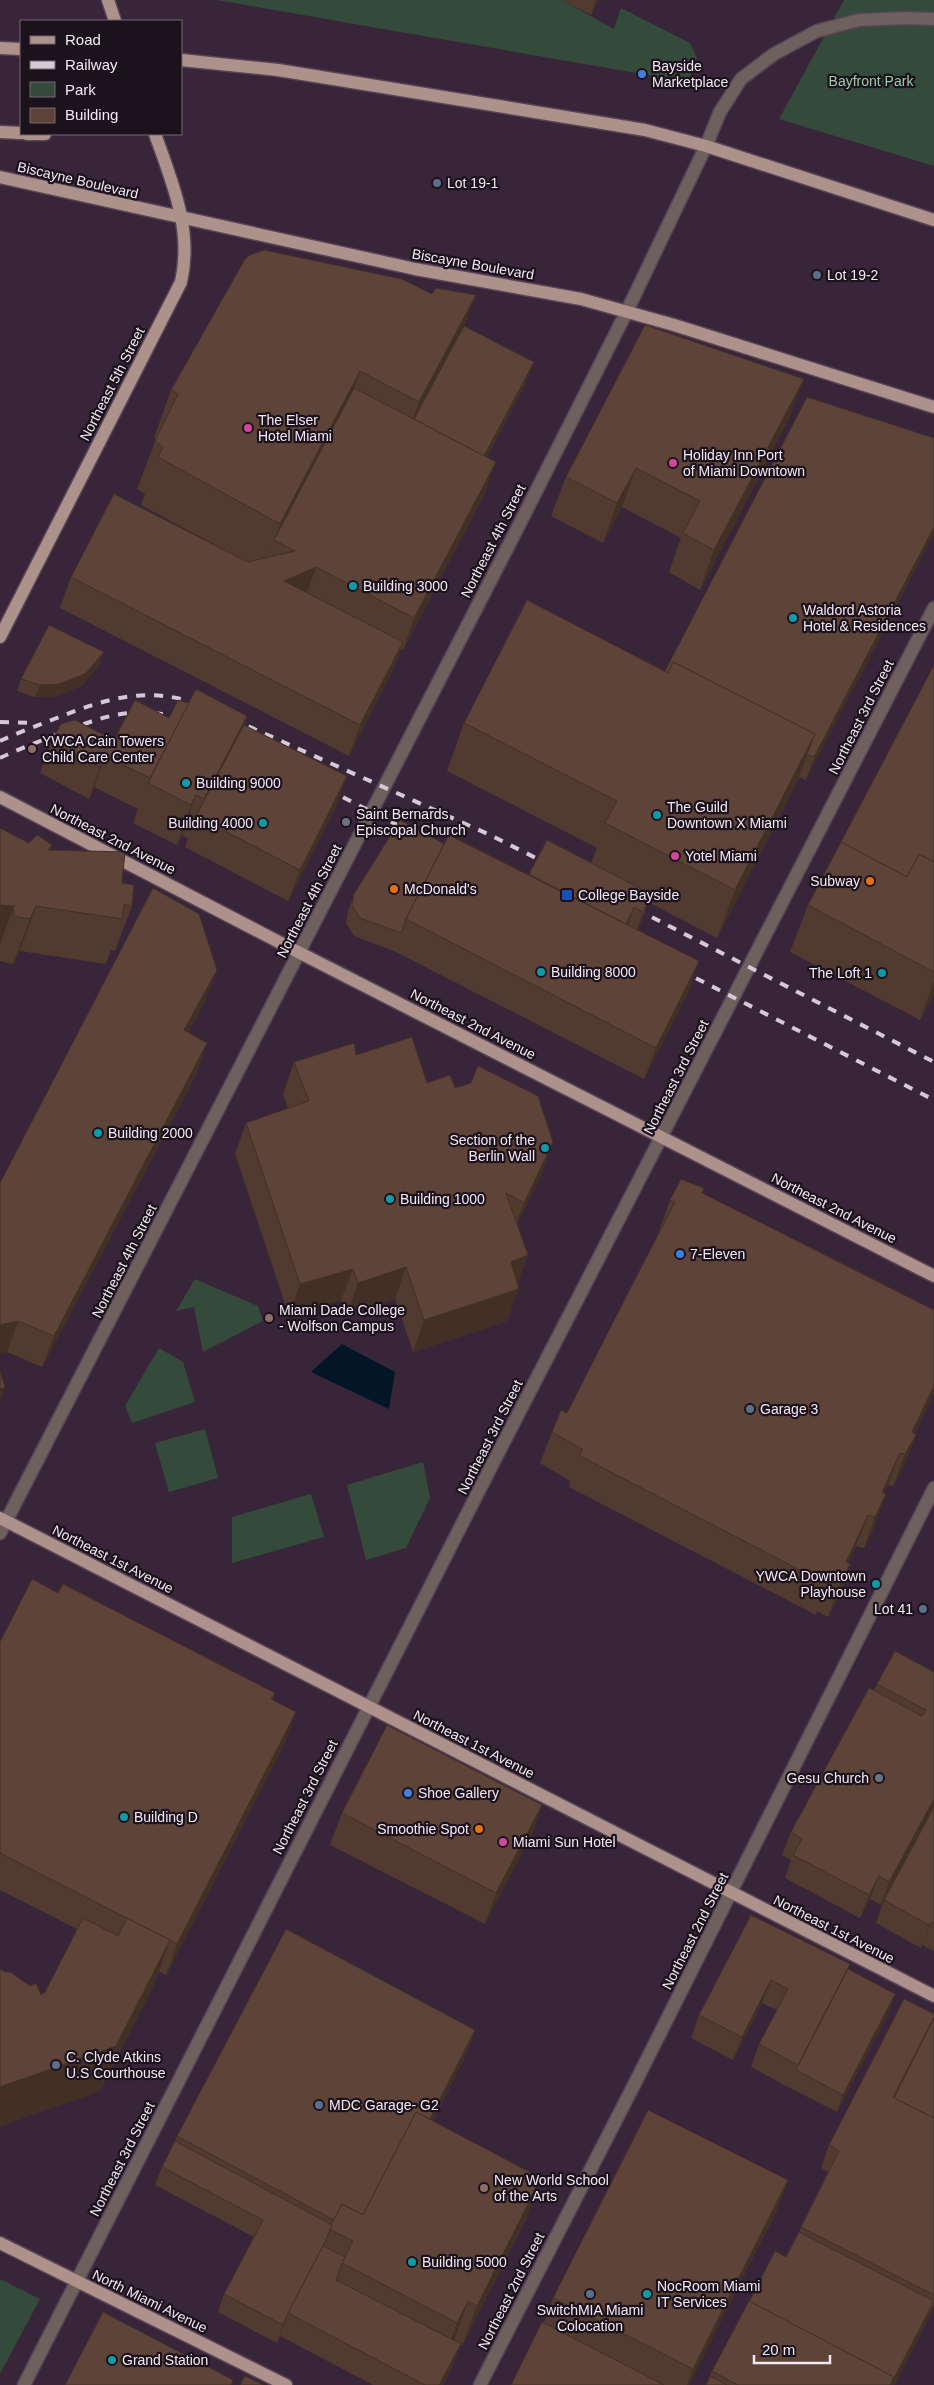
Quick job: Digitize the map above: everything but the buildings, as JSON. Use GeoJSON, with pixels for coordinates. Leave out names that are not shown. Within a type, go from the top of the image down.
{"type":"FeatureCollection","features":[{"type":"Feature","properties":{"kind":"main road"},"geometry":{"type":"LineString","coordinates":[[108,0],[115,20]]}},
{"type":"Feature","properties":{"kind":"main road"},"geometry":{"type":"LineString","coordinates":[[0,48],[20,49]]}},
{"type":"Feature","properties":{"kind":"main road"},"geometry":{"type":"LineString","coordinates":[[182,60],[278,70],[645,130],[706,146],[934,220]]}},
{"type":"Feature","properties":{"kind":"main road"},"geometry":{"type":"LineString","coordinates":[[0,132],[20,133]]}},
{"type":"Feature","properties":{"kind":"main road","name":"Northeast 5th Street"},"geometry":{"type":"LineString","coordinates":[[0,637],[181,282],[186,248],[182,219],[155,135]]}},
{"type":"Feature","properties":{"kind":"main road","name":"Biscayne Boulevard"},"geometry":{"type":"LineString","coordinates":[[0,177],[182,219],[415,269],[581,299],[627,311],[934,408]]}},
{"type":"Feature","properties":{"kind":"main road","name":"Northeast 2nd Avenue"},"geometry":{"type":"LineString","coordinates":[[0,797],[300,953],[934,1276]]}},
{"type":"Feature","properties":{"kind":"main road","name":"Northeast 1st Avenue"},"geometry":{"type":"LineString","coordinates":[[2,1524],[368,1706],[934,1996]]}},
{"type":"Feature","properties":{"kind":"main road","name":"North Miami Avenue"},"geometry":{"type":"LineString","coordinates":[[0,2244],[286,2385]]}},
{"type":"Feature","properties":{"kind":"street","name":"Northeast 4th Street"},"geometry":{"type":"LineString","coordinates":[[2,1524],[300,953],[627,311],[706,146],[720,112],[741,79],[774,54],[817,31],[859,20],[934,19]]}},
{"type":"Feature","properties":{"kind":"street","name":"Northeast 3rd Street"},"geometry":{"type":"LineString","coordinates":[[24,2385],[368,1706],[934,608]]}},
{"type":"Feature","properties":{"kind":"street","name":"Northeast 2nd Street"},"geometry":{"type":"LineString","coordinates":[[480,2385],[731,1893],[934,1488]]}},
{"type":"Feature","properties":{"kind":"green space"},"geometry":{"type":"Polygon","coordinates":[[[217,0],[562,0],[614,29],[621,8],[690,43],[697,58],[688,82],[217,0]]]}},
{"type":"Feature","properties":{"kind":"green space","name":"Bayfront Park"},"geometry":{"type":"Polygon","coordinates":[[[844,0],[934,0],[934,166],[779,119],[844,0]]]}},
{"type":"Feature","properties":{"kind":"green space"},"geometry":{"type":"Polygon","coordinates":[[[195,1279],[258,1306],[263,1321],[203,1352],[194,1307],[176,1311],[195,1279]]]}},
{"type":"Feature","properties":{"kind":"green space"},"geometry":{"type":"Polygon","coordinates":[[[159,1348],[183,1362],[195,1402],[132,1423],[125,1406],[159,1348]]]}},
{"type":"Feature","properties":{"kind":"green space"},"geometry":{"type":"Polygon","coordinates":[[[205,1429],[218,1478],[169,1492],[155,1443],[205,1429]]]}},
{"type":"Feature","properties":{"kind":"green space"},"geometry":{"type":"Polygon","coordinates":[[[423,1462],[430,1498],[406,1548],[366,1560],[347,1485],[423,1462]]]}},
{"type":"Feature","properties":{"kind":"green space"},"geometry":{"type":"Polygon","coordinates":[[[311,1494],[324,1537],[232,1563],[232,1517],[311,1494]]]}},
{"type":"Feature","properties":{"kind":"green space"},"geometry":{"type":"Polygon","coordinates":[[[0,2279],[40,2299],[0,2374],[0,2279]]]}},
{"type":"Feature","properties":{"kind":"water"},"geometry":{"type":"Polygon","coordinates":[[[342,1344],[395,1372],[389,1409],[311,1372],[342,1344]]]}},
{"type":"Feature","properties":{"kind":"railway"},"geometry":{"type":"LineString","coordinates":[[0,741],[91,705],[109,700],[145,695],[163,696],[183,699],[203,706]]}},
{"type":"Feature","properties":{"kind":"railway"},"geometry":{"type":"LineString","coordinates":[[0,758],[102,718],[132,713],[148,713],[183,719]]}},
{"type":"Feature","properties":{"kind":"railway"},"geometry":{"type":"LineString","coordinates":[[232,719],[488,834],[540,860]]}},
{"type":"Feature","properties":{"kind":"railway"},"geometry":{"type":"LineString","coordinates":[[0,722],[36,723]]}},
{"type":"Feature","properties":{"kind":"railway"},"geometry":{"type":"LineString","coordinates":[[327,789],[409,831]]}},
{"type":"Feature","properties":{"kind":"railway"},"geometry":{"type":"LineString","coordinates":[[636,909],[934,1062]]}},
{"type":"Feature","properties":{"kind":"railway"},"geometry":{"type":"LineString","coordinates":[[680,970],[934,1100]]}},
{"type":"Feature","properties":{"kind":"place","name":"Bayside Marketplace"},"geometry":{"type":"Point","coordinates":[642,74]}},
{"type":"Feature","properties":{"kind":"place","name":"Lot 19-1"},"geometry":{"type":"Point","coordinates":[437,183]}},
{"type":"Feature","properties":{"kind":"place","name":"Lot 19-2"},"geometry":{"type":"Point","coordinates":[817,275]}},
{"type":"Feature","properties":{"kind":"place","name":"The Elser Hotel Miami"},"geometry":{"type":"Point","coordinates":[248,428]}},
{"type":"Feature","properties":{"kind":"place","name":"Holiday Inn Port of Miami Downtown"},"geometry":{"type":"Point","coordinates":[673,463]}},
{"type":"Feature","properties":{"kind":"place","name":"Building 3000"},"geometry":{"type":"Point","coordinates":[353,586]}},
{"type":"Feature","properties":{"kind":"place","name":"Waldord Astoria Hotel & Residences"},"geometry":{"type":"Point","coordinates":[793,618]}},
{"type":"Feature","properties":{"kind":"place","name":"YWCA Cain Towers Child Care Center"},"geometry":{"type":"Point","coordinates":[32,749]}},
{"type":"Feature","properties":{"kind":"place","name":"Building 9000"},"geometry":{"type":"Point","coordinates":[186,783]}},
{"type":"Feature","properties":{"kind":"place","name":"The Guild Downtown X Miami"},"geometry":{"type":"Point","coordinates":[657,815]}},
{"type":"Feature","properties":{"kind":"place","name":"Saint Bernards Episcopal Church"},"geometry":{"type":"Point","coordinates":[346,822]}},
{"type":"Feature","properties":{"kind":"place","name":"Building 4000"},"geometry":{"type":"Point","coordinates":[263,823]}},
{"type":"Feature","properties":{"kind":"place","name":"Yotel Miami"},"geometry":{"type":"Point","coordinates":[675,856]}},
{"type":"Feature","properties":{"kind":"place","name":"Subway"},"geometry":{"type":"Point","coordinates":[870,881]}},
{"type":"Feature","properties":{"kind":"place","name":"McDonald's"},"geometry":{"type":"Point","coordinates":[394,889]}},
{"type":"Feature","properties":{"kind":"place","name":"College Bayside"},"geometry":{"type":"Point","coordinates":[567,895]}},
{"type":"Feature","properties":{"kind":"place","name":"Building 8000"},"geometry":{"type":"Point","coordinates":[541,972]}},
{"type":"Feature","properties":{"kind":"place","name":"The Loft 1"},"geometry":{"type":"Point","coordinates":[882,973]}},
{"type":"Feature","properties":{"kind":"place","name":"Building 2000"},"geometry":{"type":"Point","coordinates":[98,1133]}},
{"type":"Feature","properties":{"kind":"place","name":"Section of the Berlin Wall"},"geometry":{"type":"Point","coordinates":[545,1148]}},
{"type":"Feature","properties":{"kind":"place","name":"Building 1000"},"geometry":{"type":"Point","coordinates":[390,1199]}},
{"type":"Feature","properties":{"kind":"place","name":"7-Eleven"},"geometry":{"type":"Point","coordinates":[680,1254]}},
{"type":"Feature","properties":{"kind":"place","name":"Miami Dade College - Wolfson Campus"},"geometry":{"type":"Point","coordinates":[269,1318]}},
{"type":"Feature","properties":{"kind":"place","name":"Garage 3"},"geometry":{"type":"Point","coordinates":[750,1409]}},
{"type":"Feature","properties":{"kind":"place","name":"YWCA Downtown Playhouse"},"geometry":{"type":"Point","coordinates":[876,1584]}},
{"type":"Feature","properties":{"kind":"place","name":"Lot 41"},"geometry":{"type":"Point","coordinates":[923,1609]}},
{"type":"Feature","properties":{"kind":"place","name":"Gesu Church"},"geometry":{"type":"Point","coordinates":[879,1778]}},
{"type":"Feature","properties":{"kind":"place","name":"Shoe Gallery"},"geometry":{"type":"Point","coordinates":[408,1793]}},
{"type":"Feature","properties":{"kind":"place","name":"Building D"},"geometry":{"type":"Point","coordinates":[124,1817]}},
{"type":"Feature","properties":{"kind":"place","name":"Smoothie Spot"},"geometry":{"type":"Point","coordinates":[479,1829]}},
{"type":"Feature","properties":{"kind":"place","name":"Miami Sun Hotel"},"geometry":{"type":"Point","coordinates":[503,1842]}},
{"type":"Feature","properties":{"kind":"place","name":"C. Clyde Atkins U.S Courthouse"},"geometry":{"type":"Point","coordinates":[56,2065]}},
{"type":"Feature","properties":{"kind":"place","name":"MDC Garage- G2"},"geometry":{"type":"Point","coordinates":[319,2105]}},
{"type":"Feature","properties":{"kind":"place","name":"New World School of the Arts"},"geometry":{"type":"Point","coordinates":[484,2188]}},
{"type":"Feature","properties":{"kind":"place","name":"Building 5000"},"geometry":{"type":"Point","coordinates":[412,2262]}},
{"type":"Feature","properties":{"kind":"place","name":"SwitchMIA Miami Colocation"},"geometry":{"type":"Point","coordinates":[590,2294]}},
{"type":"Feature","properties":{"kind":"place","name":"NocRoom Miami IT Services"},"geometry":{"type":"Point","coordinates":[647,2294]}},
{"type":"Feature","properties":{"kind":"place","name":"Grand Station"},"geometry":{"type":"Point","coordinates":[112,2360]}}]}
